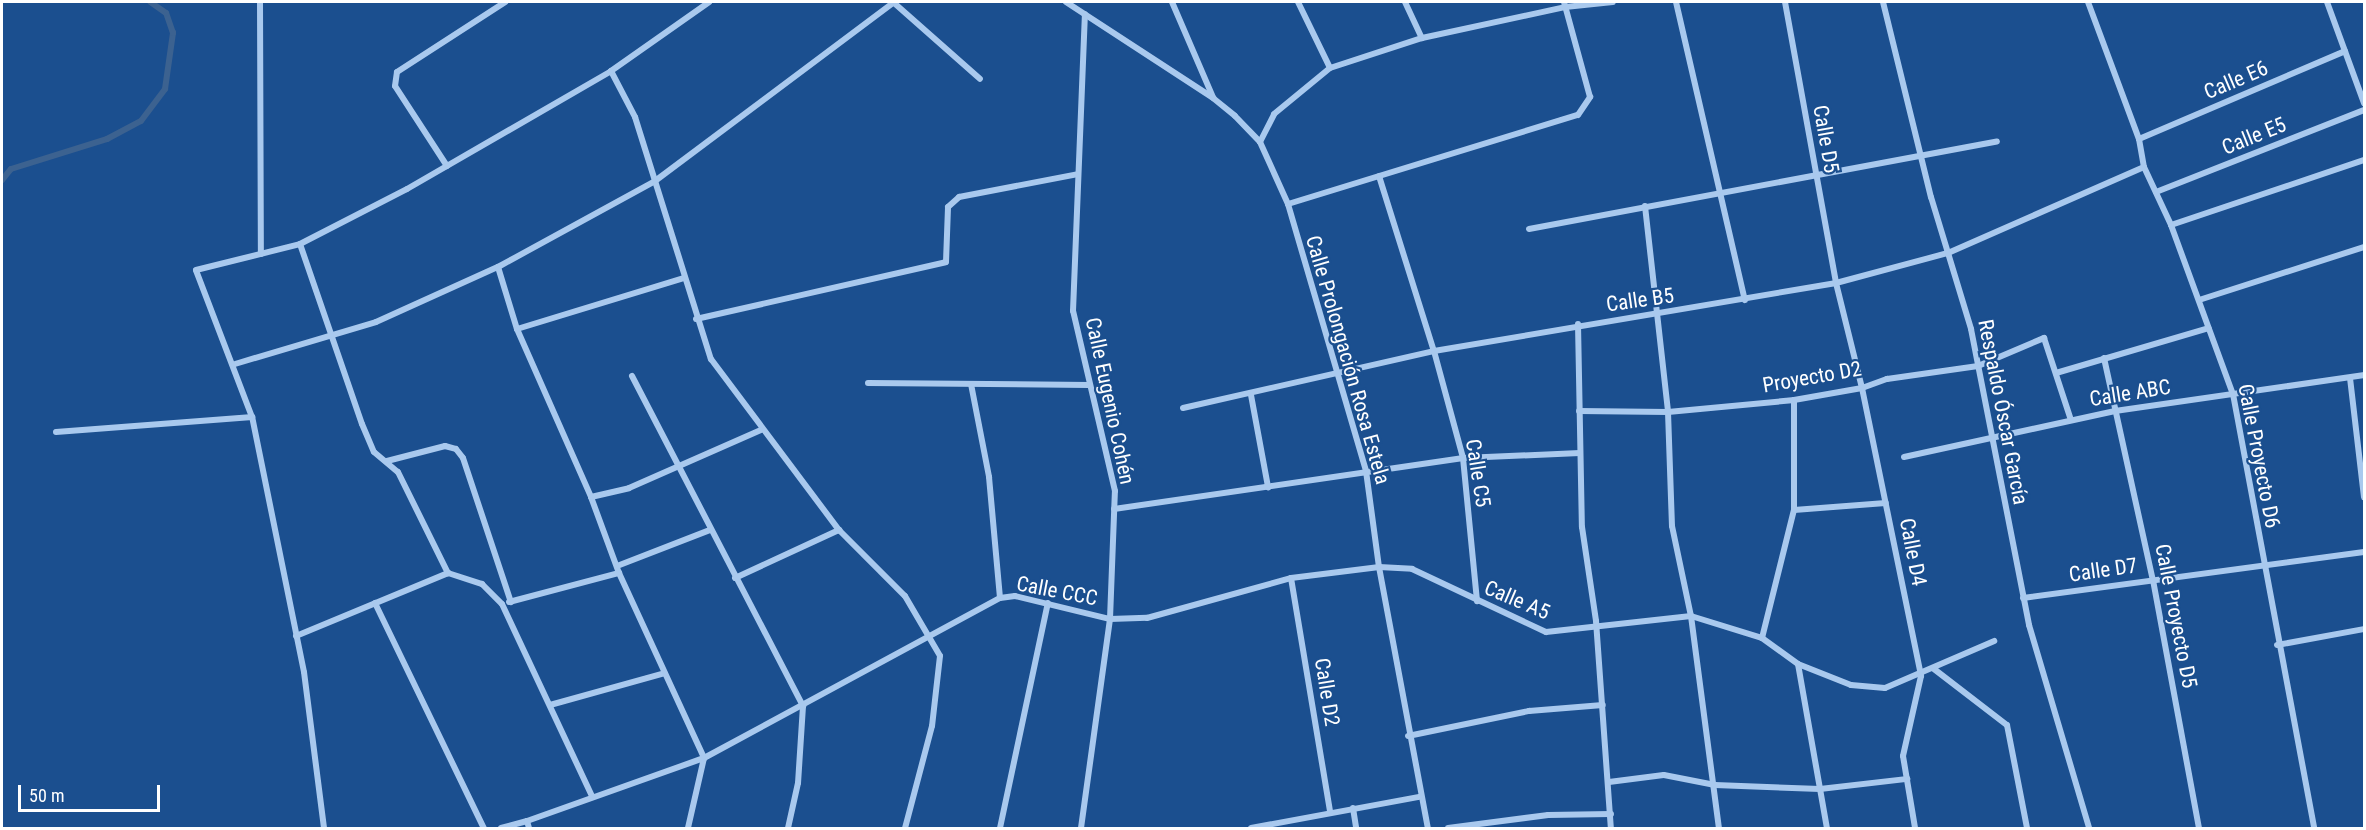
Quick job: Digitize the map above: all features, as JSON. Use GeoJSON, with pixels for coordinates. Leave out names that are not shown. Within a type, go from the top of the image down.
{"type":"FeatureCollection","features":[{"type":"Feature","properties":{"kind":"street"},"geometry":{"type":"LineString","coordinates":[[260,2],[261,254]]}},
{"type":"Feature","properties":{"kind":"street"},"geometry":{"type":"LineString","coordinates":[[447,166],[395,86],[397,72],[505,2]]}},
{"type":"Feature","properties":{"kind":"street"},"geometry":{"type":"LineString","coordinates":[[324,828],[297,636],[252,417],[235,364],[196,270],[300,244],[447,166],[611,71],[709,2]]}},
{"type":"Feature","properties":{"kind":"street"},"geometry":{"type":"LineString","coordinates":[[235,364],[376,322],[498,267],[655,181],[894,2],[981,79]]}},
{"type":"Feature","properties":{"kind":"street","name":"Calle Prolongación Rosa Estela"},"geometry":{"type":"LineString","coordinates":[[1066,2],[1213,98],[1260,142],[1288,204],[1336,375],[1366,471],[1379,567],[1408,736],[1419,797],[1428,828]]}},
{"type":"Feature","properties":{"kind":"street"},"geometry":{"type":"LineString","coordinates":[[1172,2],[1213,98]]}},
{"type":"Feature","properties":{"kind":"street"},"geometry":{"type":"LineString","coordinates":[[1298,2],[1330,68]]}},
{"type":"Feature","properties":{"kind":"street"},"geometry":{"type":"LineString","coordinates":[[1405,2],[1422,38]]}},
{"type":"Feature","properties":{"kind":"street"},"geometry":{"type":"LineString","coordinates":[[1260,142],[1274,114],[1330,68],[1422,38],[1565,4],[1613,2]]}},
{"type":"Feature","properties":{"kind":"street"},"geometry":{"type":"LineString","coordinates":[[1676,2],[1744,300]]}},
{"type":"Feature","properties":{"kind":"street","name":"Calle D5"},"geometry":{"type":"LineString","coordinates":[[1785,2],[1836,283]]}},
{"type":"Feature","properties":{"kind":"street","name":"Respaldo Óscar García"},"geometry":{"type":"LineString","coordinates":[[1883,2],[1921,155],[1978,366],[2024,598],[2089,828]]}},
{"type":"Feature","properties":{"kind":"street","name":"Calle Proyecto D6"},"geometry":{"type":"LineString","coordinates":[[2088,2],[2139,139],[2144,167],[2171,225],[2233,394],[2277,645],[2314,828]]}},
{"type":"Feature","properties":{"kind":"street"},"geometry":{"type":"LineString","coordinates":[[2327,2],[2364,104]]}},
{"type":"Feature","properties":{"kind":"street"},"geometry":{"type":"LineString","coordinates":[[1288,204],[1578,114],[1586,108],[1590,97],[1565,4]]}},
{"type":"Feature","properties":{"kind":"street","name":"Calle Eugenio Cohén"},"geometry":{"type":"LineString","coordinates":[[1081,828],[1110,619],[1114,509],[1106,446],[1089,385],[1073,311],[1085,14]]}},
{"type":"Feature","properties":{"kind":"street","name":"Calle E6"},"geometry":{"type":"LineString","coordinates":[[2139,139],[2345,51]]}},
{"type":"Feature","properties":{"kind":"street"},"geometry":{"type":"LineString","coordinates":[[611,71],[635,117],[696,319],[711,359],[761,430],[839,530],[905,596],[932,636],[940,656],[940,676],[929,736],[905,828]]}},
{"type":"Feature","properties":{"kind":"street","name":"Calle E5"},"geometry":{"type":"LineString","coordinates":[[2156,192],[2364,110]]}},
{"type":"Feature","properties":{"kind":"street"},"geometry":{"type":"LineString","coordinates":[[1529,229],[1720,192],[1816,177],[1996,141]]}},
{"type":"Feature","properties":{"kind":"street"},"geometry":{"type":"LineString","coordinates":[[2171,225],[2364,160]]}},
{"type":"Feature","properties":{"kind":"street","name":"Calle B5"},"geometry":{"type":"LineString","coordinates":[[1182,408],[1251,395],[1434,351],[1578,324],[1655,315],[1836,283],[1948,253],[2144,167]]}},
{"type":"Feature","properties":{"kind":"street"},"geometry":{"type":"LineString","coordinates":[[696,319],[946,262],[948,207],[959,197],[1078,174]]}},
{"type":"Feature","properties":{"kind":"street","name":"Calle C5"},"geometry":{"type":"LineString","coordinates":[[1379,176],[1434,351],[1463,458],[1477,601]]}},
{"type":"Feature","properties":{"kind":"street"},"geometry":{"type":"LineString","coordinates":[[1645,206],[1655,315],[1668,412],[1672,526],[1691,616],[1719,828]]}},
{"type":"Feature","properties":{"kind":"street"},"geometry":{"type":"LineString","coordinates":[[300,244],[362,424],[374,452],[398,472],[448,573]]}},
{"type":"Feature","properties":{"kind":"street"},"geometry":{"type":"LineString","coordinates":[[2199,300],[2364,247]]}},
{"type":"Feature","properties":{"kind":"street"},"geometry":{"type":"LineString","coordinates":[[498,267],[517,329],[591,497],[618,569],[704,758],[688,828]]}},
{"type":"Feature","properties":{"kind":"street"},"geometry":{"type":"LineString","coordinates":[[517,329],[684,278]]}},
{"type":"Feature","properties":{"kind":"street","name":"Calle D4"},"geometry":{"type":"LineString","coordinates":[[1836,283],[1862,388],[1920,676],[1903,756],[1915,828]]}},
{"type":"Feature","properties":{"kind":"street"},"geometry":{"type":"LineString","coordinates":[[1578,324],[1582,527],[1596,629],[1611,828]]}},
{"type":"Feature","properties":{"kind":"street"},"geometry":{"type":"LineString","coordinates":[[2071,420],[2056,373],[2209,328]]}},
{"type":"Feature","properties":{"kind":"street","name":"Proyecto D2"},"geometry":{"type":"LineString","coordinates":[[1579,411],[1668,412],[1794,400],[1862,388],[1887,379],[1978,366],[2044,338],[2056,373]]}},
{"type":"Feature","properties":{"kind":"street","name":"Calle Proyecto D5"},"geometry":{"type":"LineString","coordinates":[[2104,358],[2153,580],[2199,828]]}},
{"type":"Feature","properties":{"kind":"street","name":"Calle ABC"},"geometry":{"type":"LineString","coordinates":[[1904,457],[2115,411],[2364,375]]}},
{"type":"Feature","properties":{"kind":"street"},"geometry":{"type":"LineString","coordinates":[[632,376],[803,706],[798,783],[788,828]]}},
{"type":"Feature","properties":{"kind":"street"},"geometry":{"type":"LineString","coordinates":[[2350,378],[2364,497]]}},
{"type":"Feature","properties":{"kind":"street"},"geometry":{"type":"LineString","coordinates":[[868,383],[1089,385]]}},
{"type":"Feature","properties":{"kind":"street"},"geometry":{"type":"LineString","coordinates":[[971,384],[989,477],[999,598]]}},
{"type":"Feature","properties":{"kind":"street"},"geometry":{"type":"LineString","coordinates":[[1251,395],[1268,487]]}},
{"type":"Feature","properties":{"kind":"street"},"geometry":{"type":"LineString","coordinates":[[1762,638],[1794,510],[1794,400]]}},
{"type":"Feature","properties":{"kind":"street"},"geometry":{"type":"LineString","coordinates":[[56,432],[252,417]]}},
{"type":"Feature","properties":{"kind":"street"},"geometry":{"type":"LineString","coordinates":[[591,497],[629,488],[761,430]]}},
{"type":"Feature","properties":{"kind":"street"},"geometry":{"type":"LineString","coordinates":[[387,461],[445,446],[456,448],[463,458],[511,602]]}},
{"type":"Feature","properties":{"kind":"street"},"geometry":{"type":"LineString","coordinates":[[1114,509],[1463,458],[1580,453]]}},
{"type":"Feature","properties":{"kind":"street"},"geometry":{"type":"LineString","coordinates":[[1794,510],[1886,503]]}},
{"type":"Feature","properties":{"kind":"street"},"geometry":{"type":"LineString","coordinates":[[502,604],[618,569],[710,530]]}},
{"type":"Feature","properties":{"kind":"street"},"geometry":{"type":"LineString","coordinates":[[735,578],[839,530]]}},
{"type":"Feature","properties":{"kind":"street","name":"Calle D7"},"geometry":{"type":"LineString","coordinates":[[2024,598],[2364,552]]}},
{"type":"Feature","properties":{"kind":"street","name":"Calle A5"},"geometry":{"type":"LineString","coordinates":[[1291,578],[1379,567],[1412,569],[1546,632],[1596,629],[1691,616],[1762,638],[1798,664],[1851,685],[1885,688],[1920,676],[1994,641]]}},
{"type":"Feature","properties":{"kind":"street"},"geometry":{"type":"LineString","coordinates":[[297,636],[448,573],[482,584],[502,604],[592,796]]}},
{"type":"Feature","properties":{"kind":"street","name":"Calle CCC"},"geometry":{"type":"LineString","coordinates":[[501,828],[704,758],[834,690],[999,598],[1015,596],[1110,619],[1147,618],[1291,578]]}},
{"type":"Feature","properties":{"kind":"street","name":"Calle D2"},"geometry":{"type":"LineString","coordinates":[[1291,578],[1330,811]]}},
{"type":"Feature","properties":{"kind":"street"},"geometry":{"type":"LineString","coordinates":[[375,603],[484,828]]}},
{"type":"Feature","properties":{"kind":"street"},"geometry":{"type":"LineString","coordinates":[[1000,828],[1047,603]]}},
{"type":"Feature","properties":{"kind":"street"},"geometry":{"type":"LineString","coordinates":[[2277,645],[2364,628]]}},
{"type":"Feature","properties":{"kind":"street"},"geometry":{"type":"LineString","coordinates":[[1798,664],[1827,828]]}},
{"type":"Feature","properties":{"kind":"street"},"geometry":{"type":"LineString","coordinates":[[1935,669],[2007,725],[2027,828]]}},
{"type":"Feature","properties":{"kind":"street"},"geometry":{"type":"LineString","coordinates":[[550,705],[665,673]]}},
{"type":"Feature","properties":{"kind":"street"},"geometry":{"type":"LineString","coordinates":[[1408,736],[1529,711],[1603,705]]}},
{"type":"Feature","properties":{"kind":"street"},"geometry":{"type":"LineString","coordinates":[[1609,782],[1664,775],[1715,785],[1820,789],[1907,779]]}},
{"type":"Feature","properties":{"kind":"street"},"geometry":{"type":"LineString","coordinates":[[1251,828],[1330,811],[1419,797]]}},
{"type":"Feature","properties":{"kind":"street"},"geometry":{"type":"LineString","coordinates":[[1353,808],[1356,828]]}},
{"type":"Feature","properties":{"kind":"street"},"geometry":{"type":"LineString","coordinates":[[1448,828],[1548,815],[1611,814]]}},
{"type":"Feature","properties":{"kind":"street"},"geometry":{"type":"LineString","coordinates":[[527,820],[529,828]]}},
{"type":"Feature","properties":{"kind":"waterway"},"geometry":{"type":"LineString","coordinates":[[2,180],[11,169],[107,139],[141,121],[165,89],[173,33],[166,13],[150,2]]}}]}
